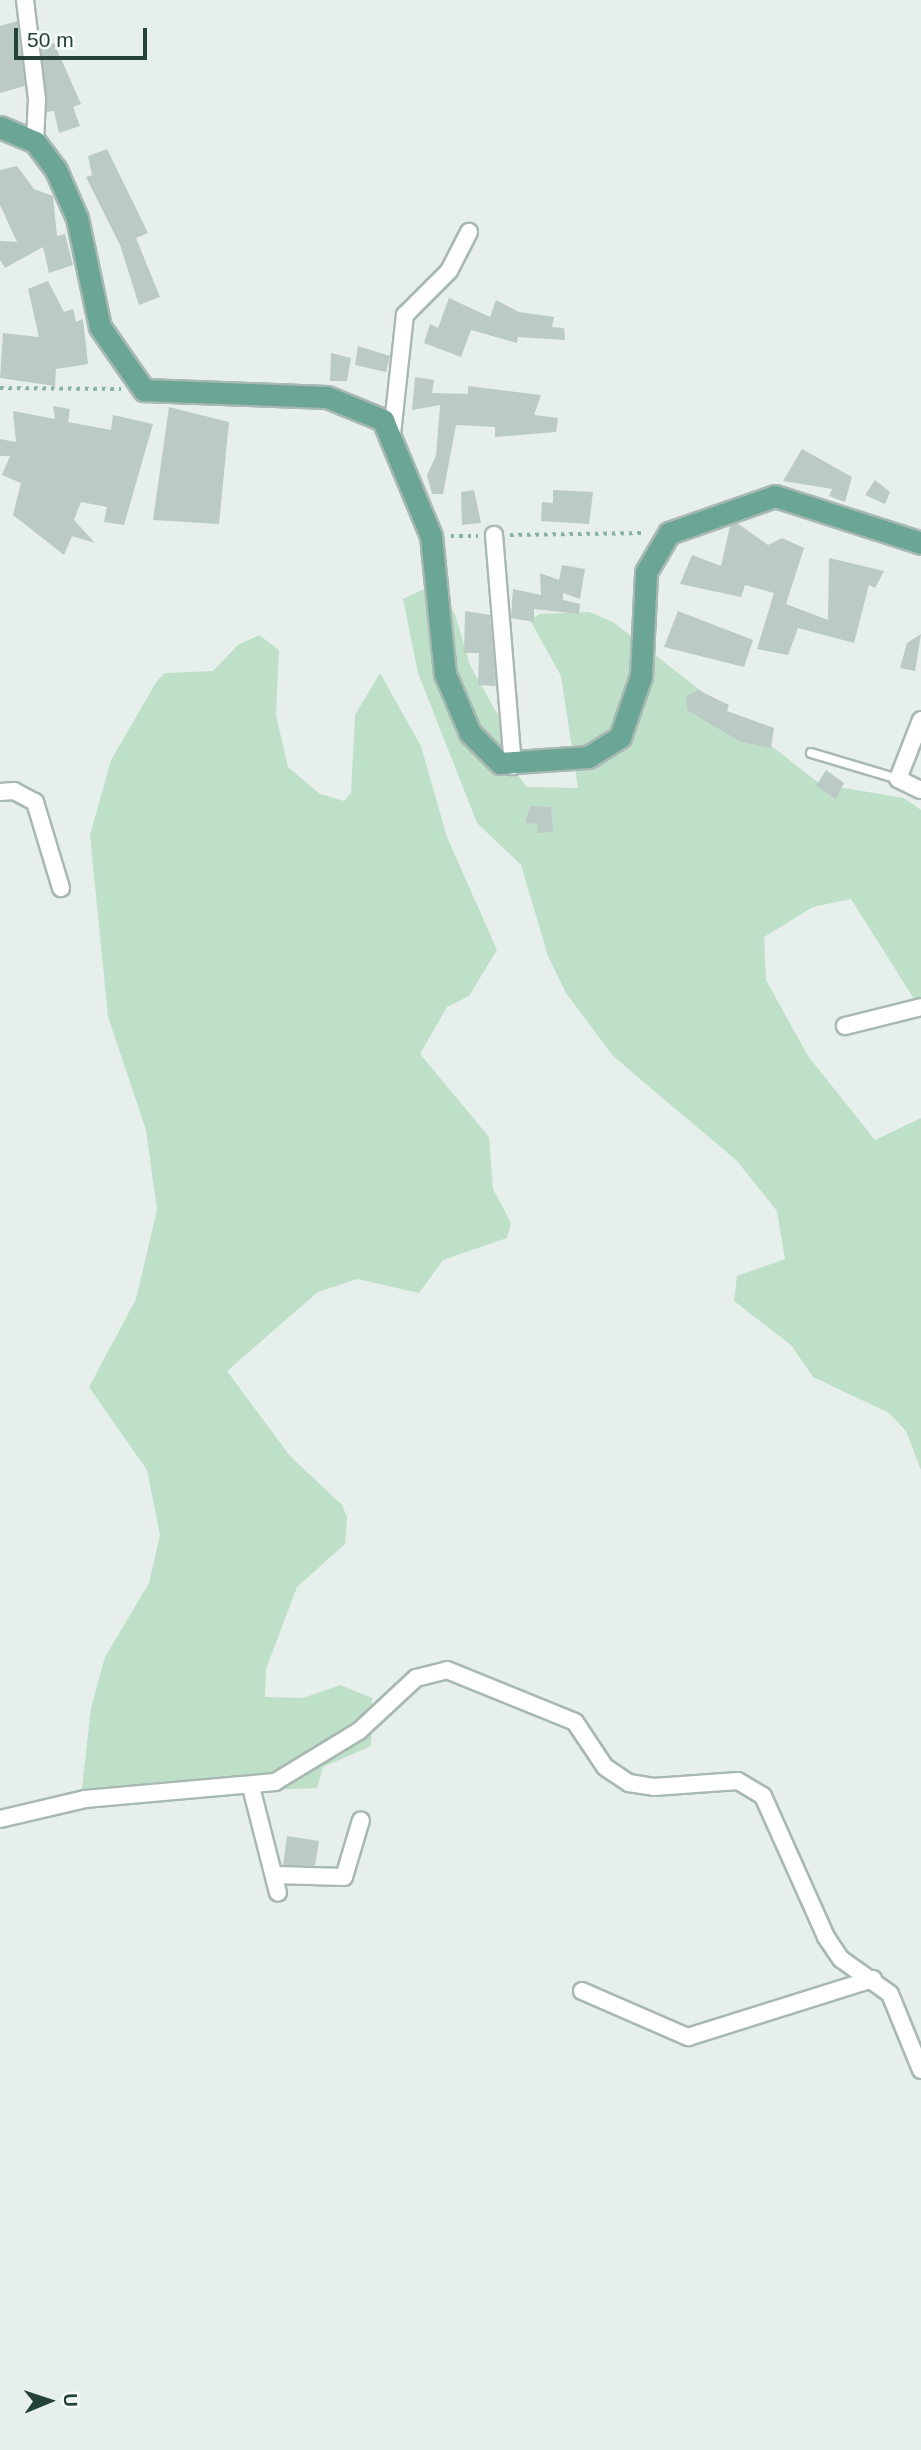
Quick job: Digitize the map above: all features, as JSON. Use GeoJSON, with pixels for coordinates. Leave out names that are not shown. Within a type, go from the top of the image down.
{"type":"FeatureCollection","features":[{"type":"Feature","properties":{"kind":"main road"},"geometry":{"type":"LineString","coordinates":[[0,127],[35,142],[56,170],[77,218],[100,327],[144,390],[211,396],[277,396],[355,404],[383,420],[393,435],[431,536],[445,674],[470,733],[500,763],[513,766],[588,758],[620,737],[641,677],[646,572],[669,533],[775,495],[921,542]]}},
{"type":"Feature","properties":{"kind":"street"},"geometry":{"type":"LineString","coordinates":[[24,0],[37,99],[35,142]]}},
{"type":"Feature","properties":{"kind":"street"},"geometry":{"type":"LineString","coordinates":[[393,435],[405,315],[449,271],[469,232]]}},
{"type":"Feature","properties":{"kind":"street"},"geometry":{"type":"LineString","coordinates":[[494,536],[513,766]]}},
{"type":"Feature","properties":{"kind":"street"},"geometry":{"type":"LineString","coordinates":[[921,720],[898,779],[921,790]]}},
{"type":"Feature","properties":{"kind":"street"},"geometry":{"type":"LineString","coordinates":[[7,792],[35,802],[61,888]]}},
{"type":"Feature","properties":{"kind":"street"},"geometry":{"type":"LineString","coordinates":[[845,1026],[921,1007]]}},
{"type":"Feature","properties":{"kind":"street"},"geometry":{"type":"LineString","coordinates":[[0,1819],[85,1799],[251,1787],[293,1774],[359,1731],[416,1678],[447,1670],[575,1722],[606,1768],[629,1783],[738,1780],[763,1796],[826,1937],[841,1959],[873,1979],[890,1994],[921,2070]]}},
{"type":"Feature","properties":{"kind":"street"},"geometry":{"type":"LineString","coordinates":[[251,1787],[278,1893]]}},
{"type":"Feature","properties":{"kind":"street"},"geometry":{"type":"LineString","coordinates":[[275,1875],[344,1877],[361,1820]]}},
{"type":"Feature","properties":{"kind":"street"},"geometry":{"type":"LineString","coordinates":[[582,1991],[688,2037],[873,1979]]}},
{"type":"Feature","properties":{"kind":"lane"},"geometry":{"type":"LineString","coordinates":[[811,753],[898,779]]}},
{"type":"Feature","properties":{"kind":"path"},"geometry":{"type":"LineString","coordinates":[[0,388],[144,390]]}},
{"type":"Feature","properties":{"kind":"path"},"geometry":{"type":"LineString","coordinates":[[431,536],[669,533]]}},
{"type":"Feature","properties":{"kind":"green space"},"geometry":{"type":"Polygon","coordinates":[[[426,588],[439,592],[455,614],[470,665],[503,724],[511,767],[527,787],[578,788],[561,676],[530,620],[540,614],[589,612],[613,622],[820,784],[904,798],[921,810],[921,1010],[851,899],[813,907],[764,937],[766,980],[808,1056],[875,1140],[921,1118],[921,1470],[906,1431],[889,1413],[813,1377],[791,1345],[734,1301],[737,1276],[785,1259],[777,1211],[737,1161],[613,1056],[566,993],[548,956],[521,865],[477,823],[418,673],[403,599],[426,588]]]}},
{"type":"Feature","properties":{"kind":"green space"},"geometry":{"type":"Polygon","coordinates":[[[259,635],[279,650],[276,715],[288,767],[320,794],[344,801],[351,793],[355,715],[380,673],[421,746],[447,837],[497,950],[469,996],[447,1007],[420,1054],[489,1137],[493,1189],[511,1223],[507,1238],[443,1260],[419,1293],[357,1279],[318,1292],[227,1371],[290,1456],[342,1505],[347,1517],[345,1544],[297,1587],[266,1669],[265,1697],[303,1698],[340,1685],[372,1698],[371,1746],[323,1767],[317,1788],[81,1797],[91,1708],[105,1657],[149,1583],[160,1535],[147,1470],[89,1387],[136,1299],[157,1210],[146,1130],[108,1017],[90,835],[111,760],[157,681],[165,673],[213,671],[238,645],[259,635]]]}},
{"type":"Feature","properties":{"kind":"building"},"geometry":{"type":"Polygon","coordinates":[[[17,21],[25,86],[0,93],[0,26],[17,21]]]}},
{"type":"Feature","properties":{"kind":"building"},"geometry":{"type":"Polygon","coordinates":[[[54,43],[81,104],[73,107],[80,126],[59,133],[54,111],[47,112],[41,48],[54,43]]]}},
{"type":"Feature","properties":{"kind":"building"},"geometry":{"type":"Polygon","coordinates":[[[107,149],[148,233],[136,238],[160,297],[139,305],[120,245],[86,177],[92,175],[88,156],[107,149]]]}},
{"type":"Feature","properties":{"kind":"building"},"geometry":{"type":"Polygon","coordinates":[[[17,166],[34,189],[53,196],[57,236],[65,234],[73,265],[49,273],[43,247],[5,268],[0,260],[0,241],[17,242],[0,205],[0,170],[17,166]]]}},
{"type":"Feature","properties":{"kind":"building"},"geometry":{"type":"Polygon","coordinates":[[[48,281],[64,312],[73,309],[76,322],[83,319],[88,364],[56,369],[55,386],[0,378],[3,333],[39,337],[28,289],[48,281]]]}},
{"type":"Feature","properties":{"kind":"building"},"geometry":{"type":"Polygon","coordinates":[[[449,298],[490,317],[496,300],[519,312],[554,317],[552,327],[564,328],[565,340],[518,337],[517,343],[471,330],[461,357],[424,343],[430,324],[438,328],[449,298]]]}},
{"type":"Feature","properties":{"kind":"building"},"geometry":{"type":"Polygon","coordinates":[[[358,346],[390,356],[386,372],[355,365],[358,346]]]}},
{"type":"Feature","properties":{"kind":"building"},"geometry":{"type":"Polygon","coordinates":[[[331,353],[351,358],[347,381],[330,381],[331,353]]]}},
{"type":"Feature","properties":{"kind":"building"},"geometry":{"type":"Polygon","coordinates":[[[415,377],[434,380],[432,393],[468,394],[468,386],[541,395],[534,415],[558,418],[556,432],[495,437],[495,427],[456,425],[443,494],[432,494],[427,475],[436,456],[440,405],[412,410],[415,377]]]}},
{"type":"Feature","properties":{"kind":"building"},"geometry":{"type":"Polygon","coordinates":[[[53,406],[70,409],[68,422],[111,430],[113,415],[153,424],[124,525],[104,522],[107,507],[81,502],[74,520],[95,543],[72,536],[64,555],[13,515],[21,483],[2,475],[10,456],[0,456],[0,439],[16,442],[13,411],[55,419],[53,406]]]}},
{"type":"Feature","properties":{"kind":"building"},"geometry":{"type":"Polygon","coordinates":[[[169,407],[229,422],[219,524],[153,520],[169,407]]]}},
{"type":"Feature","properties":{"kind":"building"},"geometry":{"type":"Polygon","coordinates":[[[802,449],[852,477],[845,502],[829,496],[832,489],[783,481],[802,449]]]}},
{"type":"Feature","properties":{"kind":"building"},"geometry":{"type":"Polygon","coordinates":[[[875,480],[890,492],[885,504],[865,495],[875,480]]]}},
{"type":"Feature","properties":{"kind":"building"},"geometry":{"type":"Polygon","coordinates":[[[474,490],[481,523],[462,525],[461,492],[474,490]]]}},
{"type":"Feature","properties":{"kind":"building"},"geometry":{"type":"Polygon","coordinates":[[[553,490],[593,492],[589,524],[541,521],[542,502],[553,503],[553,490]]]}},
{"type":"Feature","properties":{"kind":"building"},"geometry":{"type":"Polygon","coordinates":[[[737,523],[768,545],[782,538],[804,548],[786,604],[828,620],[829,558],[884,571],[875,588],[869,585],[854,643],[798,628],[788,655],[757,649],[774,593],[745,585],[741,597],[680,584],[692,555],[721,566],[730,526],[737,523]]]}},
{"type":"Feature","properties":{"kind":"building"},"geometry":{"type":"Polygon","coordinates":[[[562,565],[585,569],[580,599],[563,593],[563,600],[580,604],[579,614],[534,609],[534,622],[511,618],[513,589],[541,595],[540,573],[559,580],[562,565]]]}},
{"type":"Feature","properties":{"kind":"building"},"geometry":{"type":"Polygon","coordinates":[[[465,611],[490,615],[496,686],[478,685],[479,653],[464,653],[465,611]]]}},
{"type":"Feature","properties":{"kind":"building"},"geometry":{"type":"Polygon","coordinates":[[[678,611],[753,640],[744,667],[664,647],[678,611]]]}},
{"type":"Feature","properties":{"kind":"building"},"geometry":{"type":"Polygon","coordinates":[[[921,634],[915,671],[900,668],[907,643],[921,634]]]}},
{"type":"Feature","properties":{"kind":"building"},"geometry":{"type":"Polygon","coordinates":[[[698,690],[729,705],[727,711],[774,728],[771,748],[741,742],[687,710],[686,696],[698,690]]]}},
{"type":"Feature","properties":{"kind":"building"},"geometry":{"type":"Polygon","coordinates":[[[826,770],[844,783],[836,799],[816,786],[826,770]]]}},
{"type":"Feature","properties":{"kind":"building"},"geometry":{"type":"Polygon","coordinates":[[[530,806],[551,807],[553,832],[537,833],[538,824],[525,823],[530,806]]]}},
{"type":"Feature","properties":{"kind":"building"},"geometry":{"type":"Polygon","coordinates":[[[287,1836],[319,1841],[315,1866],[283,1865],[287,1836]]]}}]}
